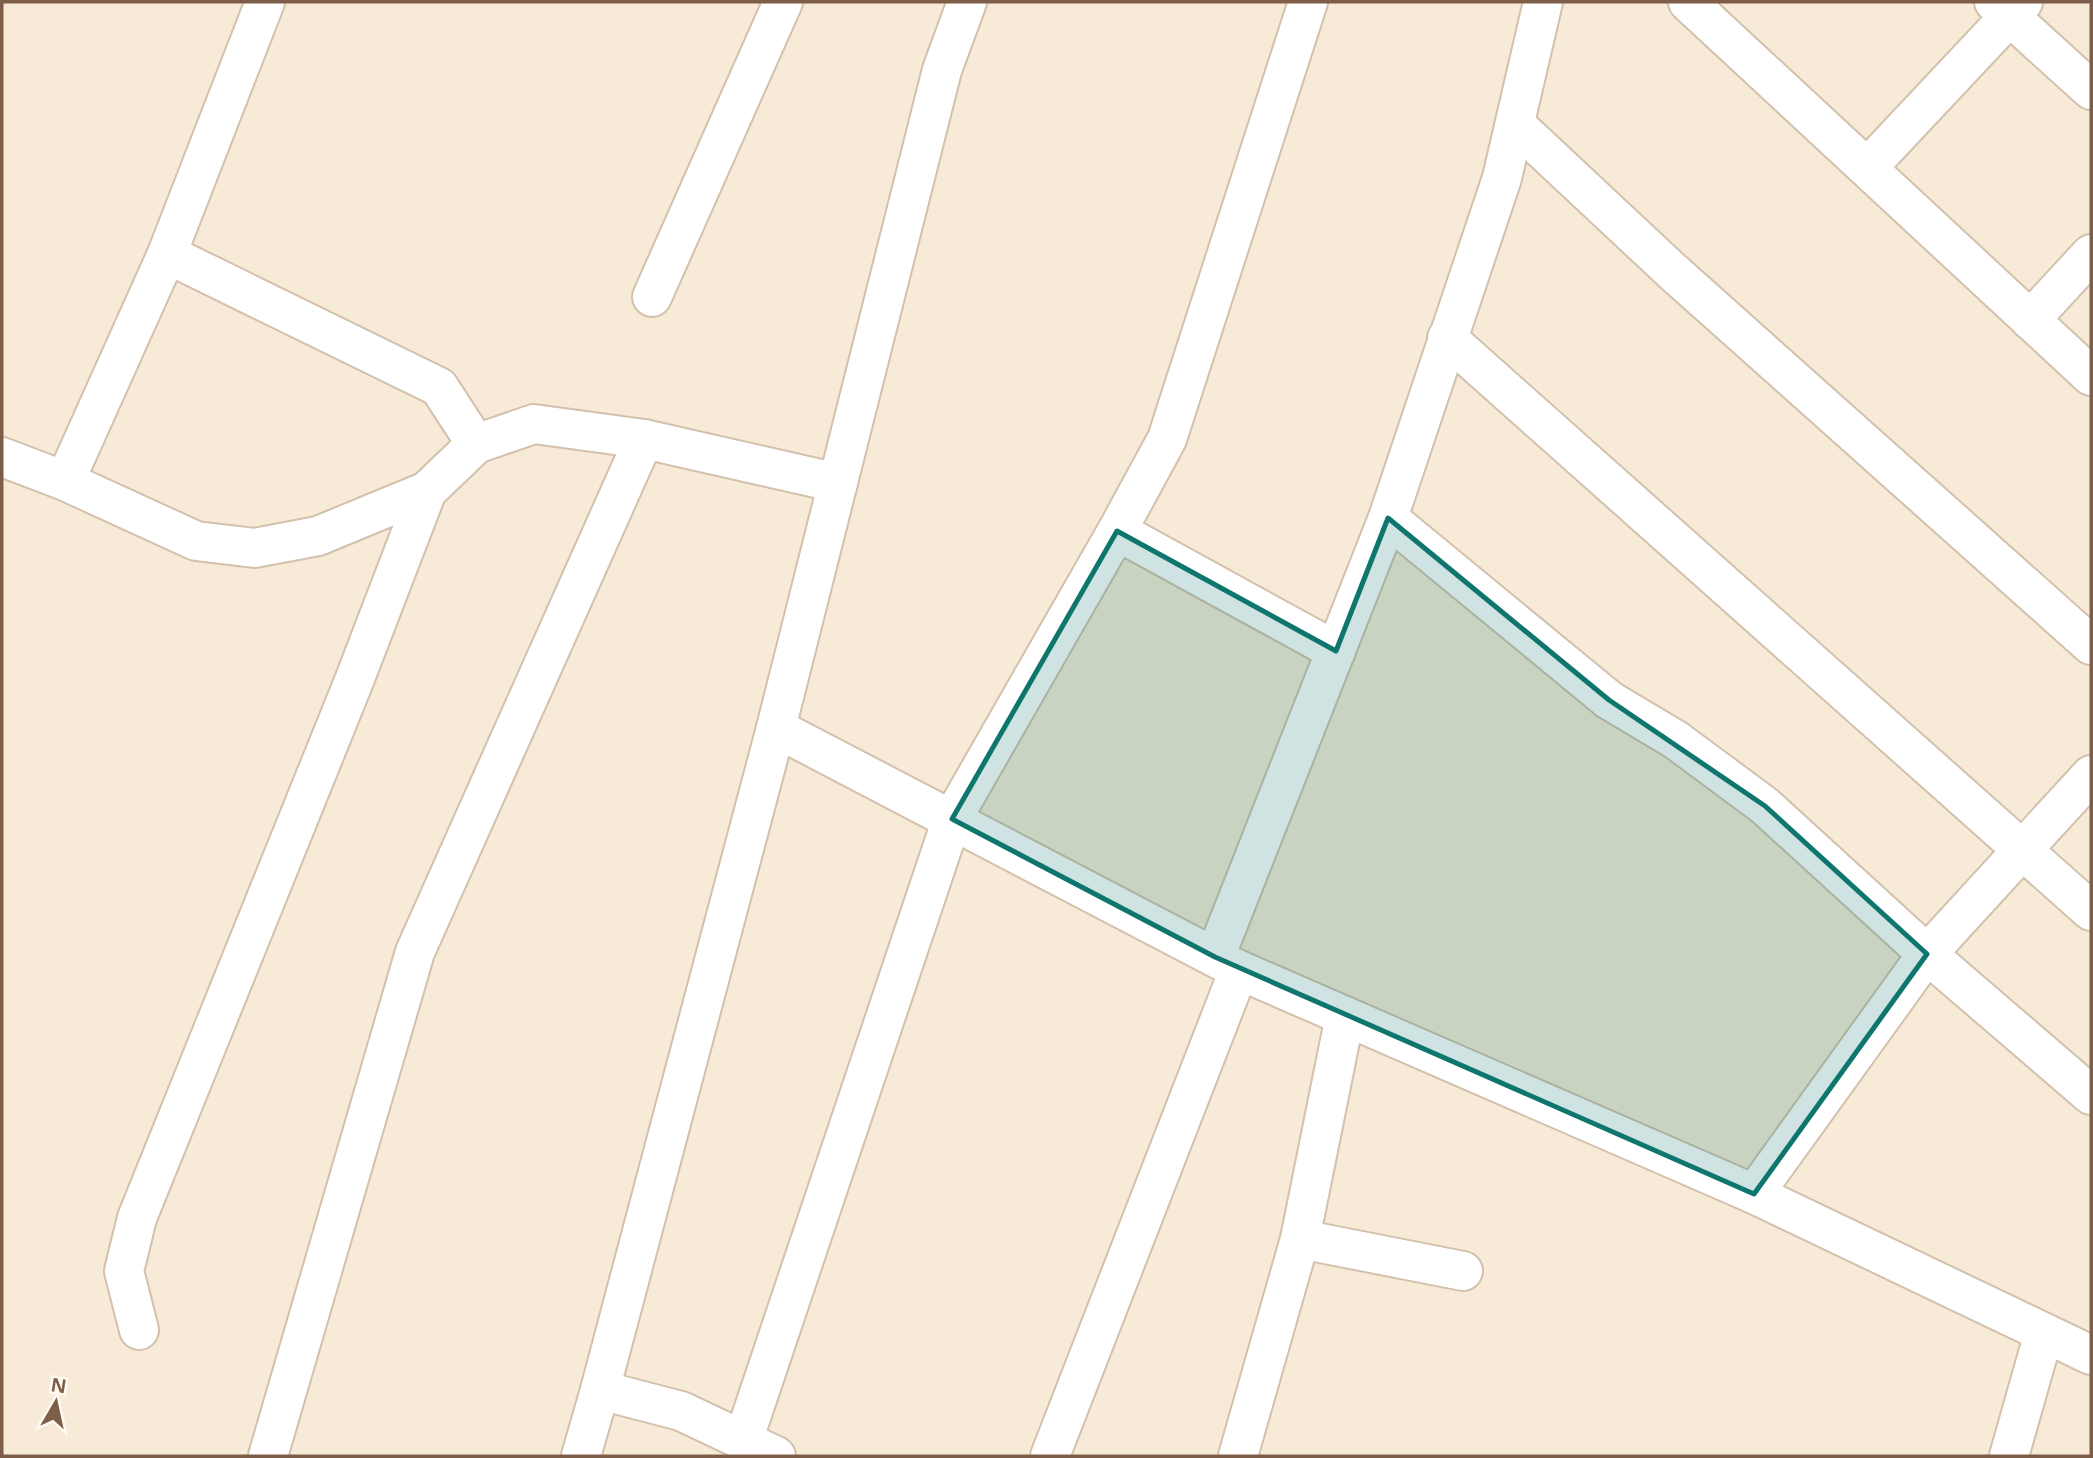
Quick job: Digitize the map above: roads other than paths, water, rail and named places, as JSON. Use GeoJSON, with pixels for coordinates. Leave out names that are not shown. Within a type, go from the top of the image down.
{"type":"FeatureCollection","features":[{"type":"Feature","properties":{"kind":"street"},"geometry":{"type":"LineString","coordinates":[[65,481],[167,254],[265,2]]}},
{"type":"Feature","properties":{"kind":"street"},"geometry":{"type":"LineString","coordinates":[[652,298],[783,2]]}},
{"type":"Feature","properties":{"kind":"street"},"geometry":{"type":"LineString","coordinates":[[581,1456],[776,728],[942,70],[967,2]]}},
{"type":"Feature","properties":{"kind":"street"},"geometry":{"type":"LineString","coordinates":[[600,1390],[681,1411],[760,1449],[951,820],[1167,439],[1308,2]]}},
{"type":"Feature","properties":{"kind":"street"},"geometry":{"type":"LineString","coordinates":[[1050,1456],[1336,651],[1388,518],[1502,178],[1543,2]]}},
{"type":"Feature","properties":{"kind":"street"},"geometry":{"type":"LineString","coordinates":[[1702,6],[1867,168],[2091,376]]}},
{"type":"Feature","properties":{"kind":"street"},"geometry":{"type":"LineString","coordinates":[[1867,168],[2009,7],[2091,90]]}},
{"type":"Feature","properties":{"kind":"street"},"geometry":{"type":"LineString","coordinates":[[1514,124],[1672,271],[2091,645]]}},
{"type":"Feature","properties":{"kind":"street"},"geometry":{"type":"LineString","coordinates":[[167,254],[439,387],[476,444]]}},
{"type":"Feature","properties":{"kind":"street"},"geometry":{"type":"LineString","coordinates":[[2030,320],[2091,254]]}},
{"type":"Feature","properties":{"kind":"street"},"geometry":{"type":"LineString","coordinates":[[1447,338],[2091,911]]}},
{"type":"Feature","properties":{"kind":"street"},"geometry":{"type":"LineString","coordinates":[[3,463],[65,481],[196,541],[254,548],[318,536],[427,491],[476,444],[534,424],[644,439],[838,483]]}},
{"type":"Feature","properties":{"kind":"street"},"geometry":{"type":"LineString","coordinates":[[268,1456],[415,952],[644,439]]}},
{"type":"Feature","properties":{"kind":"street"},"geometry":{"type":"LineString","coordinates":[[139,1330],[124,1271],[137,1218],[427,491]]}},
{"type":"Feature","properties":{"kind":"street"},"geometry":{"type":"LineString","coordinates":[[1388,518],[1608,700],[1676,740],[1765,806],[1927,954],[2091,1095]]}},
{"type":"Feature","properties":{"kind":"street"},"geometry":{"type":"LineString","coordinates":[[1117,531],[1336,651]]}},
{"type":"Feature","properties":{"kind":"street"},"geometry":{"type":"LineString","coordinates":[[776,728],[1227,963],[1754,1194],[2091,1356]]}},
{"type":"Feature","properties":{"kind":"street"},"geometry":{"type":"LineString","coordinates":[[1754,1194],[1927,954],[2091,775]]}},
{"type":"Feature","properties":{"kind":"street"},"geometry":{"type":"LineString","coordinates":[[1238,1456],[1300,1240],[1345,1016]]}},
{"type":"Feature","properties":{"kind":"street"},"geometry":{"type":"LineString","coordinates":[[1300,1240],[1463,1270]]}},
{"type":"Feature","properties":{"kind":"street"},"geometry":{"type":"LineString","coordinates":[[2009,1456],[2044,1333]]}}]}
